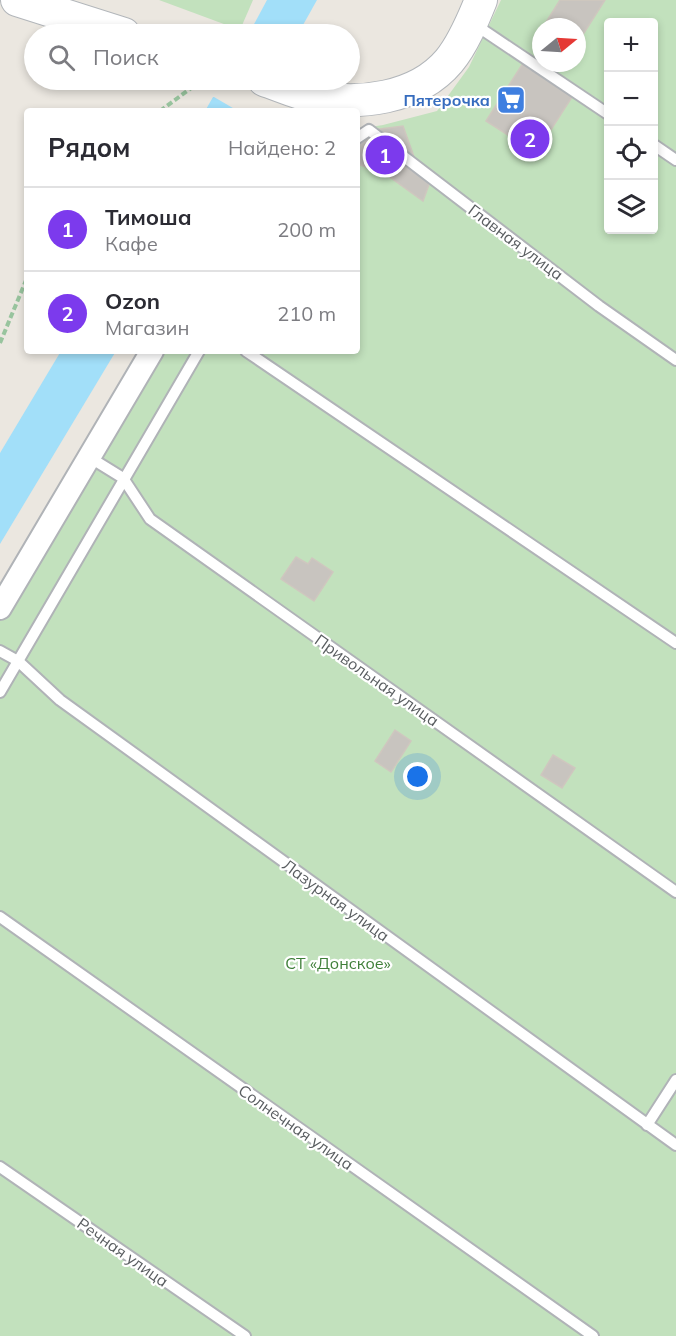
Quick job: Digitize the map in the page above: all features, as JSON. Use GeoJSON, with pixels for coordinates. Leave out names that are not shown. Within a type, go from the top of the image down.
{"type":"FeatureCollection","features":[{"type":"Feature","properties":{"kind":"main road"},"geometry":{"type":"LineString","coordinates":[[17,0],[93,24]]}},
{"type":"Feature","properties":{"kind":"main road"},"geometry":{"type":"LineString","coordinates":[[72,0],[125,24]]}},
{"type":"Feature","properties":{"kind":"main road"},"geometry":{"type":"LineString","coordinates":[[282,90],[306,104],[381,98],[417,87],[448,61],[476,11]]}},
{"type":"Feature","properties":{"kind":"street"},"geometry":{"type":"LineString","coordinates":[[0,608],[150,354]]}},
{"type":"Feature","properties":{"kind":"lane"},"geometry":{"type":"LineString","coordinates":[[476,11],[604,110]]}},
{"type":"Feature","properties":{"kind":"lane","name":"Главная улица"},"geometry":{"type":"LineString","coordinates":[[360,136],[369,130],[599,306],[676,360]]}},
{"type":"Feature","properties":{"kind":"lane"},"geometry":{"type":"LineString","coordinates":[[658,148],[676,160]]}},
{"type":"Feature","properties":{"kind":"lane"},"geometry":{"type":"LineString","coordinates":[[0,692],[197,354]]}},
{"type":"Feature","properties":{"kind":"lane"},"geometry":{"type":"LineString","coordinates":[[250,354],[676,643]]}},
{"type":"Feature","properties":{"kind":"lane","name":"Привольная улица"},"geometry":{"type":"LineString","coordinates":[[89,458],[123,478],[150,519],[676,892]]}},
{"type":"Feature","properties":{"kind":"lane","name":"Лазурная улица"},"geometry":{"type":"LineString","coordinates":[[0,651],[18,661],[60,700],[676,1145]]}},
{"type":"Feature","properties":{"kind":"lane","name":"Солнечная улица"},"geometry":{"type":"LineString","coordinates":[[0,917],[593,1336]]}},
{"type":"Feature","properties":{"kind":"lane"},"geometry":{"type":"LineString","coordinates":[[647,1125],[676,1080]]}},
{"type":"Feature","properties":{"kind":"lane","name":"Речная улица"},"geometry":{"type":"LineString","coordinates":[[0,1167],[245,1336]]}},
{"type":"Feature","properties":{"kind":"path"},"geometry":{"type":"LineString","coordinates":[[164,108],[188,90]]}},
{"type":"Feature","properties":{"kind":"path"},"geometry":{"type":"LineString","coordinates":[[0,343],[24,285]]}},
{"type":"Feature","properties":{"kind":"green space"},"geometry":{"type":"Polygon","coordinates":[[[159,0],[253,0],[243,24],[224,24],[159,0]]]}},
{"type":"Feature","properties":{"kind":"green space","name":"СТ «Донское»"},"geometry":{"type":"Polygon","coordinates":[[[501,0],[676,0],[676,1336],[0,1336],[0,590],[140,354],[360,354],[360,129],[437,111],[469,67],[501,0]]]}},
{"type":"Feature","properties":{"kind":"water"},"geometry":{"type":"Polygon","coordinates":[[[267,0],[317,0],[304,24],[254,24],[267,0]]]}},
{"type":"Feature","properties":{"kind":"water"},"geometry":{"type":"Polygon","coordinates":[[[214,97],[233,108],[207,108],[214,97]]]}},
{"type":"Feature","properties":{"kind":"water"},"geometry":{"type":"Polygon","coordinates":[[[59,354],[114,354],[0,544],[0,453],[59,354]]]}},
{"type":"Feature","properties":{"kind":"building"},"geometry":{"type":"Polygon","coordinates":[[[560,0],[605,0],[586,30],[586,18],[549,18],[560,0]]]}},
{"type":"Feature","properties":{"kind":"building"},"geometry":{"type":"Polygon","coordinates":[[[525,60],[532,65],[532,72],[542,72],[574,94],[536,153],[486,121],[525,60]]]}},
{"type":"Feature","properties":{"kind":"building"},"geometry":{"type":"Polygon","coordinates":[[[403,126],[418,168],[431,179],[423,201],[384,173],[360,165],[360,132],[403,126]]]}},
{"type":"Feature","properties":{"kind":"building"},"geometry":{"type":"Polygon","coordinates":[[[296,557],[308,564],[312,558],[333,572],[314,601],[281,579],[296,557]]]}},
{"type":"Feature","properties":{"kind":"building"},"geometry":{"type":"Polygon","coordinates":[[[395,730],[411,741],[391,772],[375,761],[395,730]]]}},
{"type":"Feature","properties":{"kind":"building"},"geometry":{"type":"Polygon","coordinates":[[[553,755],[575,768],[562,788],[541,775],[553,755]]]}},
{"type":"Feature","properties":{"kind":"place","name":"Пятерочка"},"geometry":{"type":"Point","coordinates":[511,100]}},
{"type":"Feature","properties":{"kind":"place","name":"Ozon"},"geometry":{"type":"Point","coordinates":[530,139]}},
{"type":"Feature","properties":{"kind":"place","name":"Тимоша"},"geometry":{"type":"Point","coordinates":[385,155]}}]}
